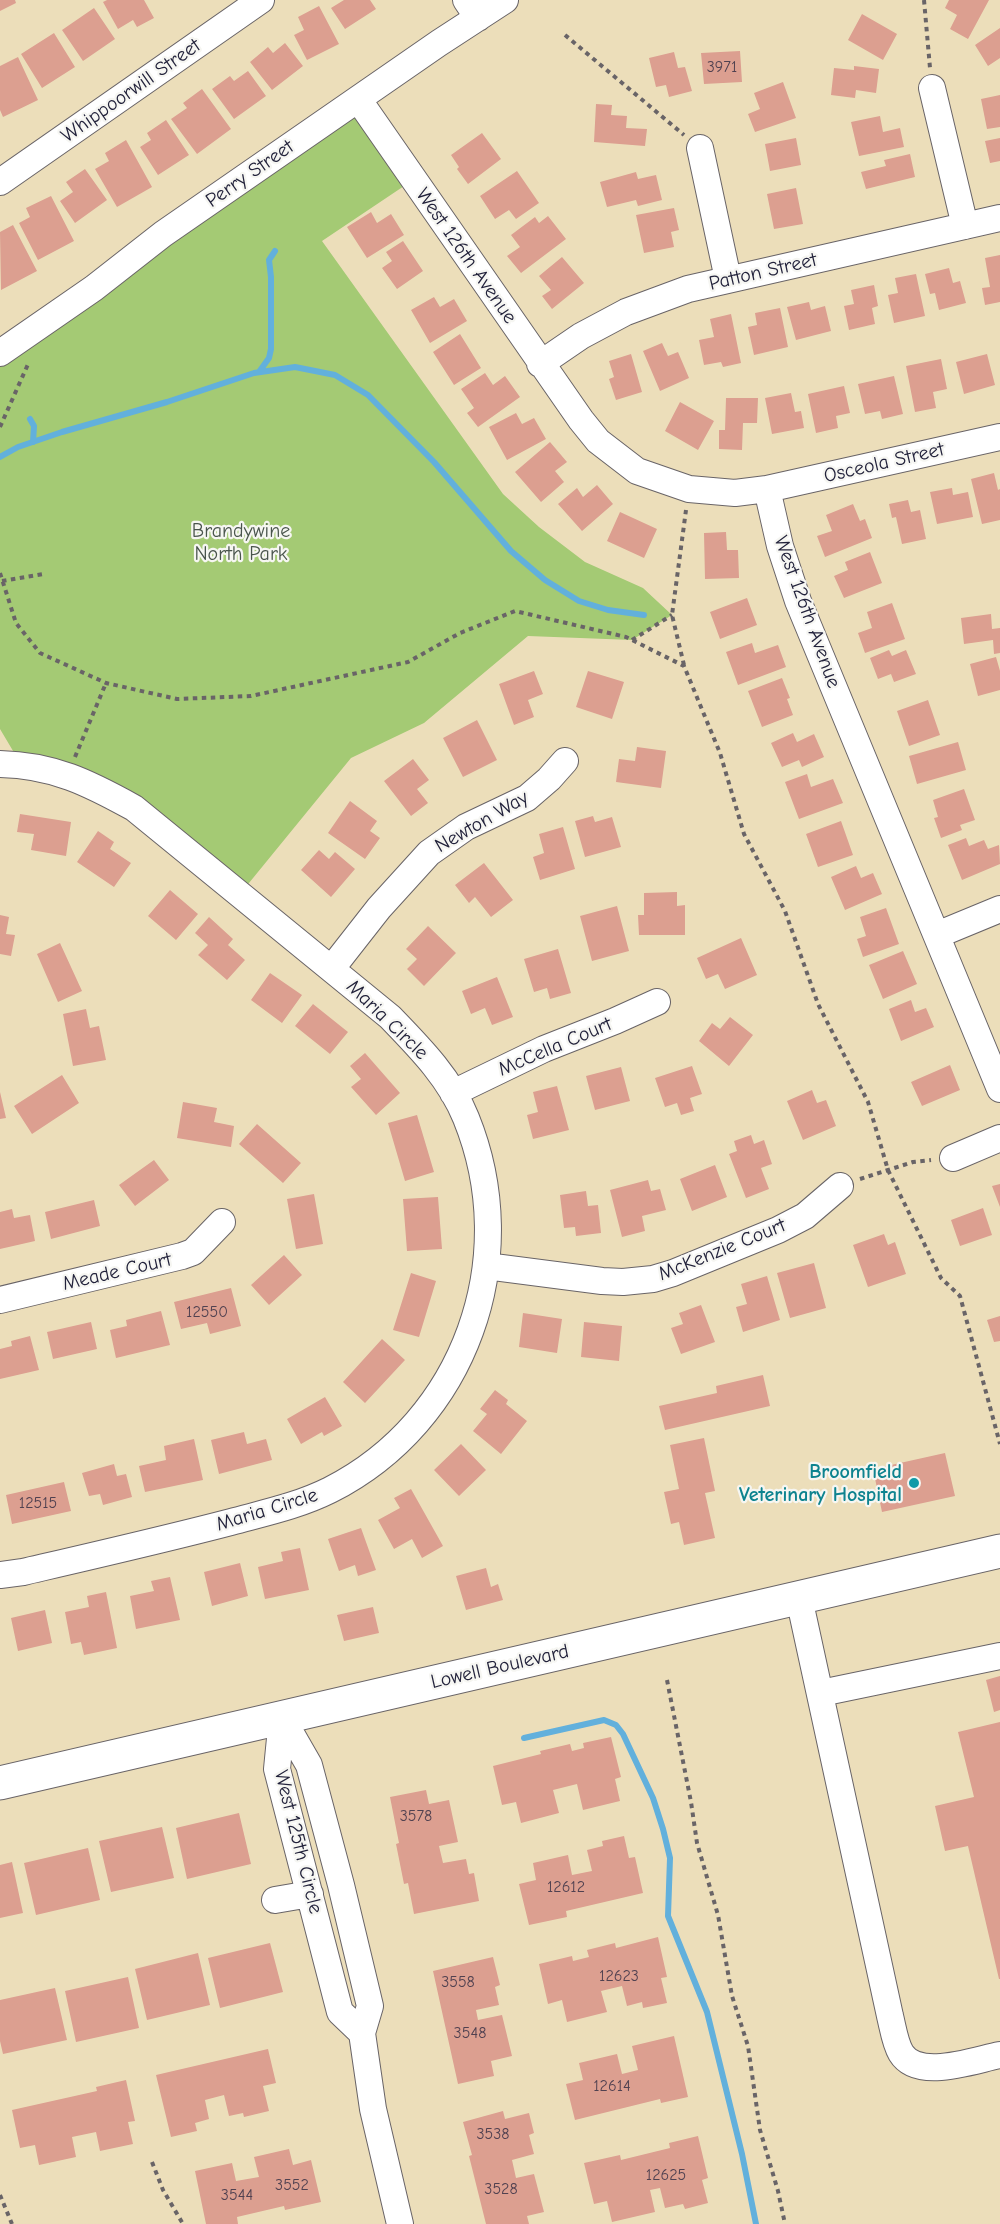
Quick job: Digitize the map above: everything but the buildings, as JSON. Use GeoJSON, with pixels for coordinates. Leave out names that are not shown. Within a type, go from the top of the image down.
{"type":"FeatureCollection","features":[{"type":"Feature","properties":{"kind":"main road","name":"Lowell Boulevard"},"geometry":{"type":"LineString","coordinates":[[0,1783],[1000,1551]]}},
{"type":"Feature","properties":{"kind":"street","name":"Whippoorwill Street"},"geometry":{"type":"LineString","coordinates":[[0,182],[261,0]]}},
{"type":"Feature","properties":{"kind":"street","name":"Perry Street"},"geometry":{"type":"LineString","coordinates":[[1,351],[94,288],[163,234],[358,99],[472,9],[505,0]]}},
{"type":"Feature","properties":{"kind":"street"},"geometry":{"type":"LineString","coordinates":[[932,88],[965,226]]}},
{"type":"Feature","properties":{"kind":"street","name":"West 126th Avenue"},"geometry":{"type":"LineString","coordinates":[[358,99],[540,364],[598,441],[637,471],[688,489],[735,493],[767,489],[780,546],[798,601],[1000,1089]]}},
{"type":"Feature","properties":{"kind":"street"},"geometry":{"type":"LineString","coordinates":[[700,148],[729,279]]}},
{"type":"Feature","properties":{"kind":"street","name":"Patton Street"},"geometry":{"type":"LineString","coordinates":[[540,364],[581,336],[626,312],[688,289],[1000,218]]}},
{"type":"Feature","properties":{"kind":"street","name":"Osceola Street"},"geometry":{"type":"LineString","coordinates":[[767,489],[1000,437]]}},
{"type":"Feature","properties":{"kind":"street","name":"Newton Way"},"geometry":{"type":"LineString","coordinates":[[332,968],[379,909],[429,853],[466,827],[527,798],[565,761]]}},
{"type":"Feature","properties":{"kind":"street","name":"Maria Circle"},"geometry":{"type":"LineString","coordinates":[[0,764],[39,767],[68,775],[134,808],[390,1017],[424,1052],[453,1093],[466,1118],[483,1176],[488,1225],[482,1291],[472,1329],[449,1378],[428,1410],[394,1447],[363,1472],[304,1502],[190,1533],[23,1572],[0,1575]]}},
{"type":"Feature","properties":{"kind":"street"},"geometry":{"type":"LineString","coordinates":[[936,935],[1000,909]]}},
{"type":"Feature","properties":{"kind":"street","name":"McCella Court"},"geometry":{"type":"LineString","coordinates":[[453,1093],[544,1049],[615,1022],[657,1002]]}},
{"type":"Feature","properties":{"kind":"street"},"geometry":{"type":"LineString","coordinates":[[952,1158],[1000,1138]]}},
{"type":"Feature","properties":{"kind":"street","name":"McKenzie Court"},"geometry":{"type":"LineString","coordinates":[[486,1266],[602,1281],[623,1282],[652,1279],[673,1273],[778,1230],[805,1216],[840,1186]]}},
{"type":"Feature","properties":{"kind":"street","name":"Meade Court"},"geometry":{"type":"LineString","coordinates":[[0,1300],[182,1257],[193,1251],[222,1222]]}},
{"type":"Feature","properties":{"kind":"street"},"geometry":{"type":"LineString","coordinates":[[799,1598],[890,2016],[901,2053],[910,2062],[922,2067],[936,2068],[1000,2055]]}},
{"type":"Feature","properties":{"kind":"street"},"geometry":{"type":"LineString","coordinates":[[821,1693],[1000,1656]]}},
{"type":"Feature","properties":{"kind":"street","name":"West 125th Circle"},"geometry":{"type":"LineString","coordinates":[[282,1718],[277,1769],[340,2013],[362,2033]]}},
{"type":"Feature","properties":{"kind":"street","name":"West 125th Circle"},"geometry":{"type":"LineString","coordinates":[[282,1718],[309,1765],[370,2006],[362,2033],[373,2109],[400,2224]]}},
{"type":"Feature","properties":{"kind":"street"},"geometry":{"type":"LineString","coordinates":[[275,1900],[310,1894]]}},
{"type":"Feature","properties":{"kind":"path"},"geometry":{"type":"LineString","coordinates":[[924,0],[932,88]]}},
{"type":"Feature","properties":{"kind":"path"},"geometry":{"type":"LineString","coordinates":[[565,35],[700,148]]}},
{"type":"Feature","properties":{"kind":"path"},"geometry":{"type":"LineString","coordinates":[[0,427],[29,361]]}},
{"type":"Feature","properties":{"kind":"path"},"geometry":{"type":"LineString","coordinates":[[688,489],[672,615],[684,666],[720,753],[744,834],[785,911],[818,1004],[868,1102],[888,1170],[941,1278],[960,1296],[1000,1444]]}},
{"type":"Feature","properties":{"kind":"path"},"geometry":{"type":"LineString","coordinates":[[0,573],[15,623],[40,653],[106,683],[177,699],[251,696],[408,662],[460,633],[515,611],[632,640],[684,666]]}},
{"type":"Feature","properties":{"kind":"path"},"geometry":{"type":"LineString","coordinates":[[2,581],[44,574]]}},
{"type":"Feature","properties":{"kind":"path"},"geometry":{"type":"LineString","coordinates":[[632,640],[672,615]]}},
{"type":"Feature","properties":{"kind":"path"},"geometry":{"type":"LineString","coordinates":[[68,775],[106,683]]}},
{"type":"Feature","properties":{"kind":"path"},"geometry":{"type":"LineString","coordinates":[[840,1186],[912,1162],[952,1158]]}},
{"type":"Feature","properties":{"kind":"path"},"geometry":{"type":"LineString","coordinates":[[667,1680],[697,1843],[718,1915],[732,1996],[748,2046],[760,2130],[785,2224]]}},
{"type":"Feature","properties":{"kind":"path"},"geometry":{"type":"LineString","coordinates":[[152,2162],[163,2190],[183,2224]]}},
{"type":"Feature","properties":{"kind":"path"},"geometry":{"type":"LineString","coordinates":[[0,2194],[12,2224]]}},
{"type":"Feature","properties":{"kind":"green space","name":"Brandywine North Park"},"geometry":{"type":"Polygon","coordinates":[[[358,99],[413,180],[322,241],[503,494],[539,527],[585,562],[643,588],[672,615],[632,640],[528,636],[424,723],[351,758],[240,894],[134,808],[22,766],[0,729],[0,353],[358,99]]]}},
{"type":"Feature","properties":{"kind":"waterway"},"geometry":{"type":"LineString","coordinates":[[259,372],[269,358],[271,349],[269,260],[275,251]]}},
{"type":"Feature","properties":{"kind":"waterway"},"geometry":{"type":"LineString","coordinates":[[0,457],[18,447],[62,432],[167,402],[254,373],[295,367],[335,375],[368,395],[434,462],[511,551],[545,580],[579,601],[608,610],[644,615]]}},
{"type":"Feature","properties":{"kind":"waterway"},"geometry":{"type":"LineString","coordinates":[[30,419],[34,426],[33,442]]}},
{"type":"Feature","properties":{"kind":"waterway"},"geometry":{"type":"LineString","coordinates":[[524,1738],[604,1720],[616,1725],[623,1734],[653,1798],[663,1829],[670,1858],[668,1916],[707,2012],[742,2154],[756,2224]]}},
{"type":"Feature","properties":{"kind":"place","name":"Broomfield Veterinary Hospital"},"geometry":{"type":"Point","coordinates":[914,1483]}}]}
